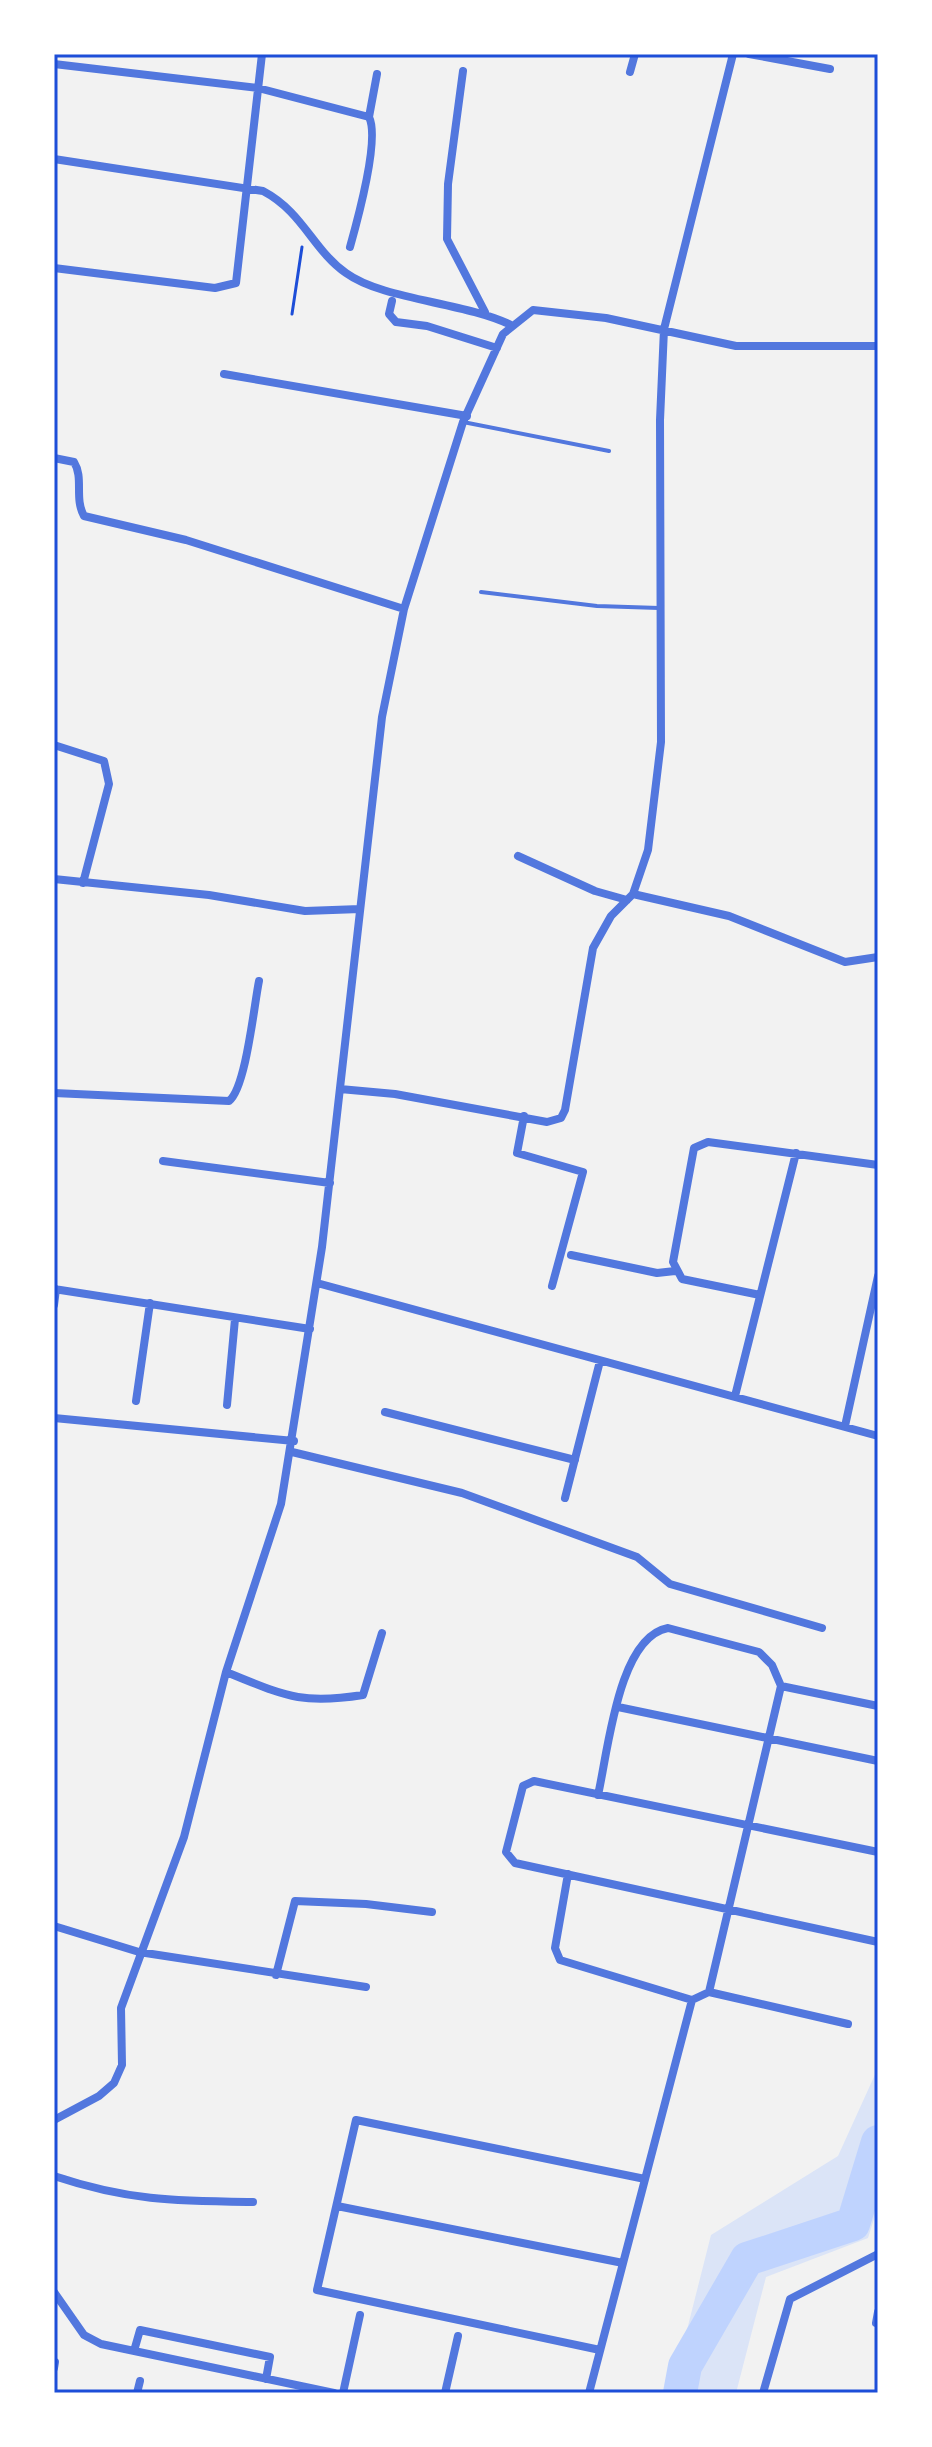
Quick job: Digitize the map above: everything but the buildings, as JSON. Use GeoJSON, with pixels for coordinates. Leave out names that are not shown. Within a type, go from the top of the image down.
{"type":"FeatureCollection","features":[{"type":"Feature","properties":{"kind":"street"},"geometry":{"type":"LineString","coordinates":[[54,268],[230,288],[240,276],[262,54]]}},
{"type":"Feature","properties":{"kind":"street"},"geometry":{"type":"LineString","coordinates":[[630,72],[635,54]]}},
{"type":"Feature","properties":{"kind":"street"},"geometry":{"type":"LineString","coordinates":[[340,1089],[555,1122],[565,1110],[593,948],[611,916],[630,897],[648,850],[661,742],[659,608],[664,329],[733,54]]}},
{"type":"Feature","properties":{"kind":"street"},"geometry":{"type":"LineString","coordinates":[[749,54],[830,69]]}},
{"type":"Feature","properties":{"kind":"street"},"geometry":{"type":"LineString","coordinates":[[54,64],[258,88],[369,117]]}},
{"type":"Feature","properties":{"kind":"street"},"geometry":{"type":"LineString","coordinates":[[463,71],[448,184],[447,239],[485,312]]}},
{"type":"Feature","properties":{"kind":"street"},"geometry":{"type":"LineString","coordinates":[[350,247],[367,174],[373,124],[369,117],[377,74]]}},
{"type":"Feature","properties":{"kind":"street"},"geometry":{"type":"LineString","coordinates":[[54,159],[263,191],[280,200],[305,224],[347,274],[371,285],[485,312],[511,325]]}},
{"type":"Feature","properties":{"kind":"street"},"geometry":{"type":"LineString","coordinates":[[392,301],[389,314],[396,322],[419,324],[497,348]]}},
{"type":"Feature","properties":{"kind":"street"},"geometry":{"type":"LineString","coordinates":[[54,2120],[99,2096],[114,2083],[122,2065],[121,2008],[139,1952],[184,1837],[226,1672],[275,1528],[294,1441],[317,1283],[382,717],[404,609],[465,419],[497,348],[511,325],[533,310],[664,329],[736,346],[878,346]]}},
{"type":"Feature","properties":{"kind":"street"},"geometry":{"type":"LineString","coordinates":[[224,374],[465,419]]}},
{"type":"Feature","properties":{"kind":"street"},"geometry":{"type":"LineString","coordinates":[[54,458],[74,462],[79,471],[77,492],[84,516],[186,540],[404,609]]}},
{"type":"Feature","properties":{"kind":"street"},"geometry":{"type":"LineString","coordinates":[[54,745],[104,761],[109,772],[109,784],[83,883]]}},
{"type":"Feature","properties":{"kind":"street"},"geometry":{"type":"LineString","coordinates":[[518,856],[595,891],[729,916],[845,962],[878,957]]}},
{"type":"Feature","properties":{"kind":"street"},"geometry":{"type":"LineString","coordinates":[[54,879],[209,895],[305,911],[360,909]]}},
{"type":"Feature","properties":{"kind":"street"},"geometry":{"type":"LineString","coordinates":[[54,1093],[229,1101],[236,1096],[259,981]]}},
{"type":"Feature","properties":{"kind":"street"},"geometry":{"type":"LineString","coordinates":[[524,1116],[517,1153],[583,1172],[552,1286]]}},
{"type":"Feature","properties":{"kind":"street"},"geometry":{"type":"LineString","coordinates":[[760,1295],[682,1279],[675,1271],[673,1262],[694,1148],[708,1142],[878,1165]]}},
{"type":"Feature","properties":{"kind":"street"},"geometry":{"type":"LineString","coordinates":[[735,1396],[796,1153]]}},
{"type":"Feature","properties":{"kind":"street"},"geometry":{"type":"LineString","coordinates":[[163,1161],[330,1183]]}},
{"type":"Feature","properties":{"kind":"street"},"geometry":{"type":"LineString","coordinates":[[571,1255],[657,1273],[675,1271]]}},
{"type":"Feature","properties":{"kind":"street"},"geometry":{"type":"LineString","coordinates":[[845,1426],[878,1276]]}},
{"type":"Feature","properties":{"kind":"street"},"geometry":{"type":"LineString","coordinates":[[317,1283],[878,1436]]}},
{"type":"Feature","properties":{"kind":"street"},"geometry":{"type":"LineString","coordinates":[[54,1305],[55,1289],[310,1329]]}},
{"type":"Feature","properties":{"kind":"street"},"geometry":{"type":"LineString","coordinates":[[136,1401],[150,1303]]}},
{"type":"Feature","properties":{"kind":"street"},"geometry":{"type":"LineString","coordinates":[[227,1405],[235,1319]]}},
{"type":"Feature","properties":{"kind":"street"},"geometry":{"type":"LineString","coordinates":[[565,1498],[600,1361]]}},
{"type":"Feature","properties":{"kind":"street"},"geometry":{"type":"LineString","coordinates":[[385,1412],[575,1460]]}},
{"type":"Feature","properties":{"kind":"street"},"geometry":{"type":"LineString","coordinates":[[54,1418],[294,1441]]}},
{"type":"Feature","properties":{"kind":"street"},"geometry":{"type":"LineString","coordinates":[[292,1452],[462,1493],[637,1557],[670,1584],[822,1628]]}},
{"type":"Feature","properties":{"kind":"street"},"geometry":{"type":"LineString","coordinates":[[598,1795],[627,1668],[639,1646],[656,1630],[668,1628],[759,1652],[772,1665],[781,1686],[709,1992]]}},
{"type":"Feature","properties":{"kind":"street"},"geometry":{"type":"LineString","coordinates":[[226,1672],[293,1699],[326,1700],[363,1695],[382,1633]]}},
{"type":"Feature","properties":{"kind":"street"},"geometry":{"type":"LineString","coordinates":[[781,1686],[878,1706]]}},
{"type":"Feature","properties":{"kind":"street"},"geometry":{"type":"LineString","coordinates":[[618,1707],[878,1761]]}},
{"type":"Feature","properties":{"kind":"street"},"geometry":{"type":"LineString","coordinates":[[878,1852],[534,1781],[523,1786],[506,1852],[515,1863],[878,1942]]}},
{"type":"Feature","properties":{"kind":"street"},"geometry":{"type":"LineString","coordinates":[[568,1874],[555,1948],[560,1960],[692,2000],[709,1992],[848,2024]]}},
{"type":"Feature","properties":{"kind":"street"},"geometry":{"type":"LineString","coordinates":[[276,1975],[295,1901],[366,1904],[432,1912]]}},
{"type":"Feature","properties":{"kind":"street"},"geometry":{"type":"LineString","coordinates":[[54,1926],[139,1952],[366,1987]]}},
{"type":"Feature","properties":{"kind":"street"},"geometry":{"type":"LineString","coordinates":[[589,2393],[692,2000]]}},
{"type":"Feature","properties":{"kind":"street"},"geometry":{"type":"LineString","coordinates":[[600,2350],[317,2290],[356,2120],[645,2179]]}},
{"type":"Feature","properties":{"kind":"street"},"geometry":{"type":"LineString","coordinates":[[54,2176],[139,2199],[253,2202]]}},
{"type":"Feature","properties":{"kind":"street"},"geometry":{"type":"LineString","coordinates":[[337,2206],[623,2263]]}},
{"type":"Feature","properties":{"kind":"street"},"geometry":{"type":"LineString","coordinates":[[763,2393],[777,2335],[790,2299],[878,2254]]}},
{"type":"Feature","properties":{"kind":"street"},"geometry":{"type":"LineString","coordinates":[[54,2292],[84,2335],[101,2344],[334,2393]]}},
{"type":"Feature","properties":{"kind":"street"},"geometry":{"type":"LineString","coordinates":[[876,2323],[878,2312]]}},
{"type":"Feature","properties":{"kind":"street"},"geometry":{"type":"LineString","coordinates":[[343,2393],[360,2315]]}},
{"type":"Feature","properties":{"kind":"street"},"geometry":{"type":"LineString","coordinates":[[134,2351],[140,2330],[270,2357],[266,2379]]}},
{"type":"Feature","properties":{"kind":"street"},"geometry":{"type":"LineString","coordinates":[[445,2393],[458,2336]]}},
{"type":"Feature","properties":{"kind":"street"},"geometry":{"type":"LineString","coordinates":[[137,2393],[140,2381]]}},
{"type":"Feature","properties":{"kind":"lane"},"geometry":{"type":"LineString","coordinates":[[465,419],[609,451]]}},
{"type":"Feature","properties":{"kind":"lane"},"geometry":{"type":"LineString","coordinates":[[481,592],[597,606],[659,608]]}},
{"type":"Feature","properties":{"kind":"path"},"geometry":{"type":"LineString","coordinates":[[292,314],[305,224]]}},
{"type":"Feature","properties":{"kind":"shaded area"},"geometry":{"type":"Polygon","coordinates":[[[878,2068],[878,2206],[868,2238],[766,2277],[736,2393],[671,2393],[711,2235],[838,2156],[878,2068]]]}},
{"type":"Feature","properties":{"kind":"waterway"},"geometry":{"type":"LineString","coordinates":[[680,2393],[685,2366],[747,2259],[853,2224],[878,2142]]}}]}
